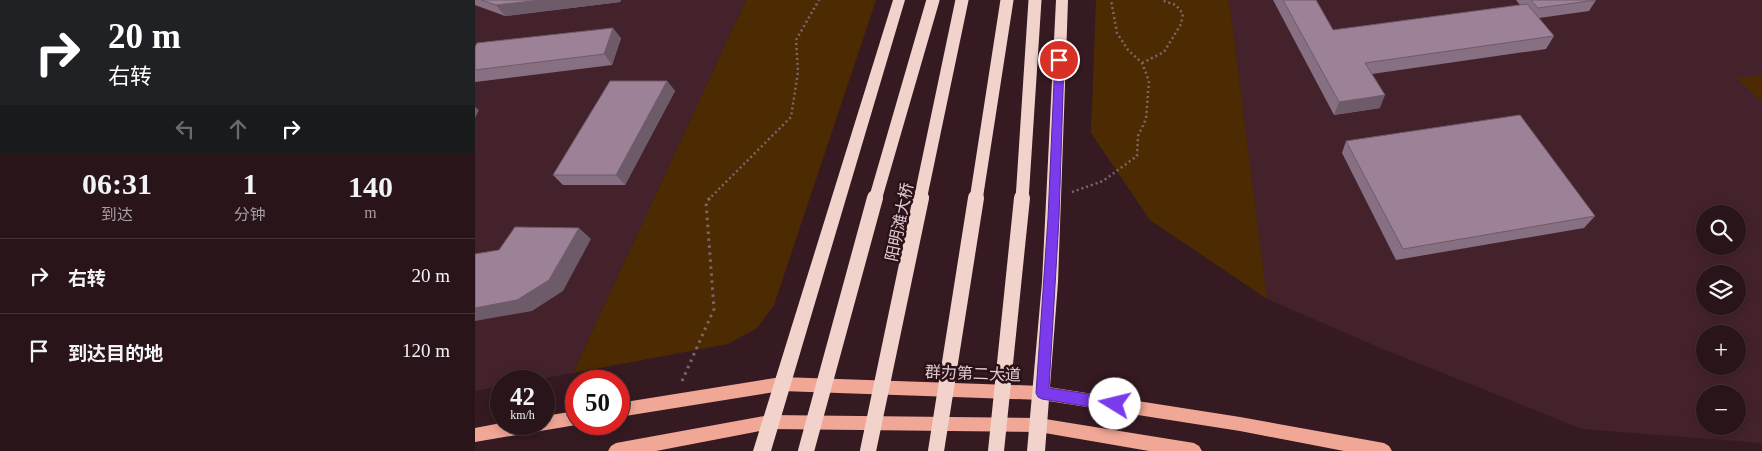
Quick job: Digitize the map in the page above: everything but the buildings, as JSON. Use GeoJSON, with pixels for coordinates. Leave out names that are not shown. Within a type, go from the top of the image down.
{"type":"FeatureCollection","features":[{"type":"Feature","properties":{"kind":"highway"},"geometry":{"type":"LineString","coordinates":[[762,451],[899,0]]}},
{"type":"Feature","properties":{"kind":"highway"},"geometry":{"type":"LineString","coordinates":[[806,451],[870,216],[933,0]]}},
{"type":"Feature","properties":{"kind":"highway","name":"阳明滩大桥"},"geometry":{"type":"LineString","coordinates":[[868,451],[962,0]]}},
{"type":"Feature","properties":{"kind":"highway"},"geometry":{"type":"LineString","coordinates":[[937,451],[1007,0]]}},
{"type":"Feature","properties":{"kind":"highway"},"geometry":{"type":"LineString","coordinates":[[996,451],[1021,218],[1035,0]]}},
{"type":"Feature","properties":{"kind":"highway"},"geometry":{"type":"LineString","coordinates":[[1036,451],[1042,393],[1055,199],[1061,0]]}},
{"type":"Feature","properties":{"kind":"main road","name":"群力第二大道"},"geometry":{"type":"LineString","coordinates":[[630,408],[781,384],[1042,393],[1240,424],[1383,451]]}},
{"type":"Feature","properties":{"kind":"main road"},"geometry":{"type":"LineString","coordinates":[[616,451],[770,422],[1039,426],[1194,451]]}},
{"type":"Feature","properties":{"kind":"main road"},"geometry":{"type":"LineString","coordinates":[[475,435],[490,433]]}},
{"type":"Feature","properties":{"kind":"path"},"geometry":{"type":"LineString","coordinates":[[674,401],[714,309],[706,202],[791,117],[798,72],[796,40],[819,0]]}},
{"type":"Feature","properties":{"kind":"path"},"geometry":{"type":"LineString","coordinates":[[1055,199],[1103,181],[1137,156],[1137,136],[1146,119],[1149,80],[1142,63],[1128,50],[1117,33],[1111,0]]}},
{"type":"Feature","properties":{"kind":"path"},"geometry":{"type":"LineString","coordinates":[[1142,63],[1164,52],[1181,24],[1183,14],[1176,5],[1161,0]]}},
{"type":"Feature","properties":{"kind":"shaded area"},"geometry":{"type":"Polygon","coordinates":[[[475,0],[746,0],[574,370],[565,370],[565,374],[555,376],[555,370],[490,370],[490,388],[475,391],[475,0]]]}},
{"type":"Feature","properties":{"kind":"shaded area"},"geometry":{"type":"Polygon","coordinates":[[[746,0],[876,0],[774,305],[757,328],[728,344],[589,370],[574,370],[746,0]]]}},
{"type":"Feature","properties":{"kind":"shaded area"},"geometry":{"type":"Polygon","coordinates":[[[1096,0],[1229,0],[1267,299],[1150,220],[1091,133],[1096,0]]]}},
{"type":"Feature","properties":{"kind":"shaded area"},"geometry":{"type":"Polygon","coordinates":[[[1229,0],[1762,0],[1762,443],[1582,429],[1383,349],[1267,299],[1229,0]]]}},
{"type":"Feature","properties":{"kind":"shaded area"},"geometry":{"type":"Polygon","coordinates":[[[1762,75],[1762,102],[1737,78],[1762,75]]]}},
{"type":"Feature","properties":{"kind":"route"},"geometry":{"type":"LineString","coordinates":[[1059,60],[1054,218],[1042,393],[1115,404]]}}]}
